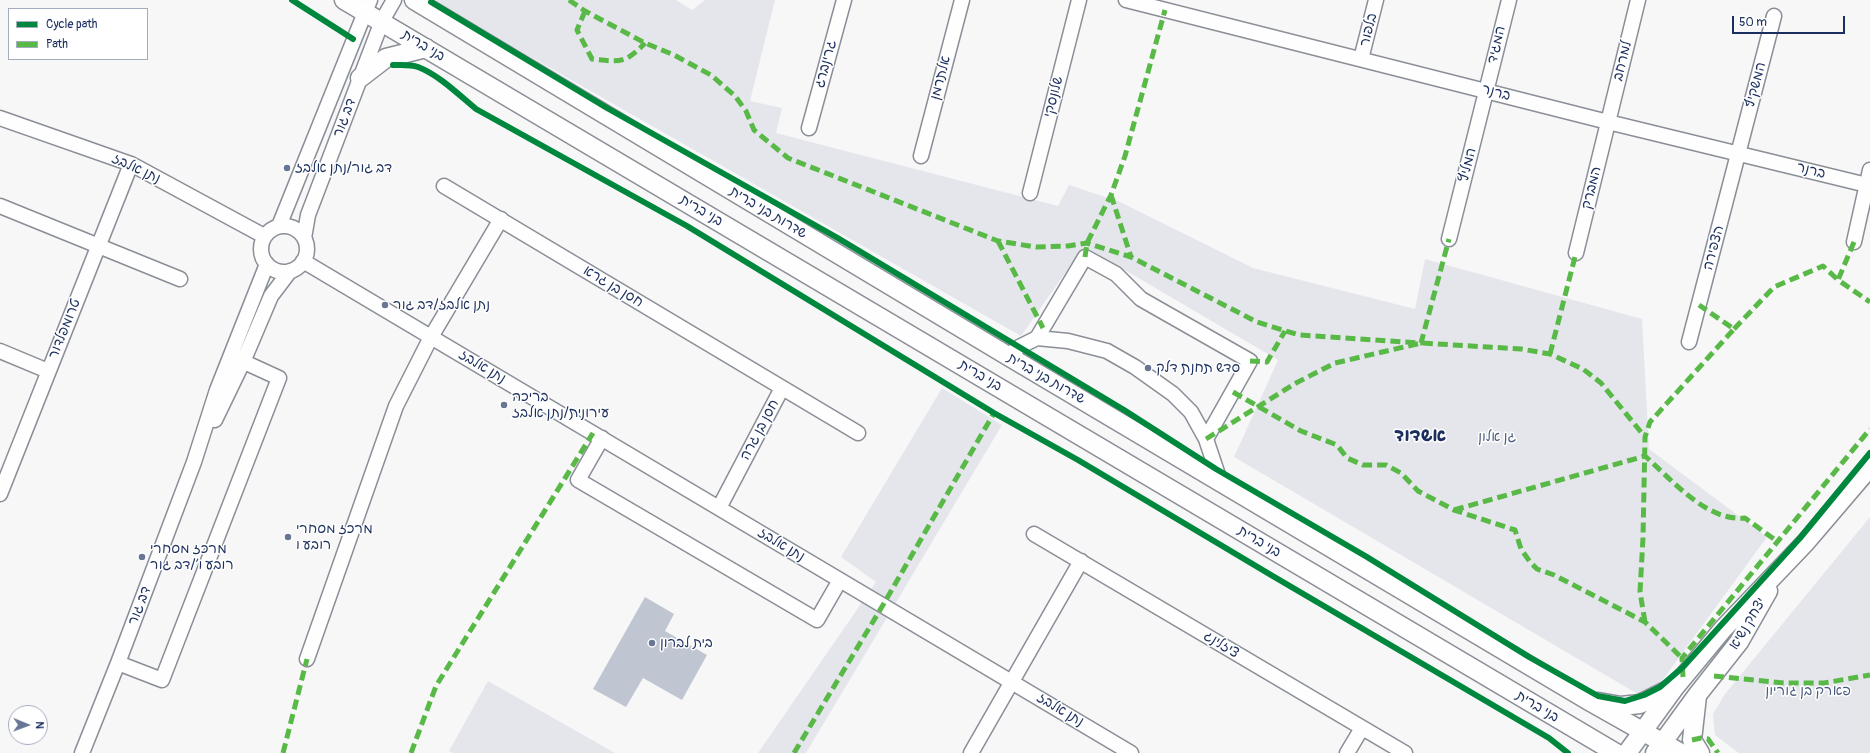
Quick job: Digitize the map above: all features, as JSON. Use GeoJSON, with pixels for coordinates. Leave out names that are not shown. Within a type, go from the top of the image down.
{"type":"FeatureCollection","features":[{"type":"Feature","properties":{"kind":"main road","name":"בני ברית"},"geometry":{"type":"LineString","coordinates":[[344,0],[367,6],[382,22],[1590,745],[1616,753]]}},
{"type":"Feature","properties":{"kind":"main road","name":"שדרות בני ברית"},"geometry":{"type":"LineString","coordinates":[[414,0],[433,6],[1008,356],[1642,731],[1659,748],[1681,753]]}},
{"type":"Feature","properties":{"kind":"main road"},"geometry":{"type":"LineString","coordinates":[[360,78],[386,58],[426,48]]}},
{"type":"Feature","properties":{"kind":"main road"},"geometry":{"type":"LineString","coordinates":[[1776,574],[1870,467]]}},
{"type":"Feature","properties":{"kind":"main road","name":"יצחק נשיא"},"geometry":{"type":"LineString","coordinates":[[1627,753],[1675,687],[1723,629],[1776,574]]}},
{"type":"Feature","properties":{"kind":"main road","name":"יצחק נשיא"},"geometry":{"type":"LineString","coordinates":[[1659,748],[1698,694],[1714,676],[1739,642],[1758,611],[1776,574]]}},
{"type":"Feature","properties":{"kind":"main road"},"geometry":{"type":"LineString","coordinates":[[1589,701],[1621,706],[1640,704],[1675,687]]}},
{"type":"Feature","properties":{"kind":"main road"},"geometry":{"type":"LineString","coordinates":[[1698,694],[1692,740],[1700,753]]}},
{"type":"Feature","properties":{"kind":"street","name":"דב גור"},"geometry":{"type":"LineString","coordinates":[[304,238],[308,216],[360,78],[382,22],[394,0]]}},
{"type":"Feature","properties":{"kind":"street","name":"גרינברג"},"geometry":{"type":"LineString","coordinates":[[809,128],[844,0]]}},
{"type":"Feature","properties":{"kind":"street","name":"אלתרמן"},"geometry":{"type":"LineString","coordinates":[[921,156],[962,0]]}},
{"type":"Feature","properties":{"kind":"street","name":"שלונסקי"},"geometry":{"type":"LineString","coordinates":[[1030,193],[1079,0]]}},
{"type":"Feature","properties":{"kind":"street","name":"ברנר"},"geometry":{"type":"LineString","coordinates":[[1126,0],[1608,122],[1866,185]]}},
{"type":"Feature","properties":{"kind":"street","name":"בלפור"},"geometry":{"type":"LineString","coordinates":[[1361,59],[1376,0]]}},
{"type":"Feature","properties":{"kind":"street","name":"המגיד"},"geometry":{"type":"LineString","coordinates":[[1486,90],[1509,0]]}},
{"type":"Feature","properties":{"kind":"street","name":"למרחב"},"geometry":{"type":"LineString","coordinates":[[1608,122],[1638,0]]}},
{"type":"Feature","properties":{"kind":"street","name":"דב גור"},"geometry":{"type":"LineString","coordinates":[[279,226],[290,203],[367,6]]}},
{"type":"Feature","properties":{"kind":"street","name":"המשקיף"},"geometry":{"type":"LineString","coordinates":[[1738,154],[1774,16]]}},
{"type":"Feature","properties":{"kind":"street","name":"המליץ"},"geometry":{"type":"LineString","coordinates":[[1449,239],[1486,90]]}},
{"type":"Feature","properties":{"kind":"street","name":"נתן אלבז"},"geometry":{"type":"LineString","coordinates":[[0,118],[131,164],[264,236]]}},
{"type":"Feature","properties":{"kind":"street","name":"המברק"},"geometry":{"type":"LineString","coordinates":[[1576,253],[1608,122]]}},
{"type":"Feature","properties":{"kind":"street","name":"הצפירה"},"geometry":{"type":"LineString","coordinates":[[1689,342],[1738,154]]}},
{"type":"Feature","properties":{"kind":"street","name":"טרומפלדור"},"geometry":{"type":"LineString","coordinates":[[0,494],[2,479],[48,370],[131,164]]}},
{"type":"Feature","properties":{"kind":"street"},"geometry":{"type":"LineString","coordinates":[[1854,242],[1870,170]]}},
{"type":"Feature","properties":{"kind":"street","name":"חסן בן גרא"},"geometry":{"type":"LineString","coordinates":[[444,186],[782,388]]}},
{"type":"Feature","properties":{"kind":"street"},"geometry":{"type":"LineString","coordinates":[[0,206],[180,279]]}},
{"type":"Feature","properties":{"kind":"street"},"geometry":{"type":"LineString","coordinates":[[307,658],[396,406],[431,337],[501,219]]}},
{"type":"Feature","properties":{"kind":"street"},"geometry":{"type":"LineString","coordinates":[[279,226],[294,228],[304,238],[306,250],[303,261],[298,267],[290,271],[280,271],[267,264],[263,257],[261,248],[264,236],[279,226]]}},
{"type":"Feature","properties":{"kind":"street"},"geometry":{"type":"LineString","coordinates":[[1037,338],[1085,257],[1116,274],[1141,299],[1250,361],[1206,439]]}},
{"type":"Feature","properties":{"kind":"street","name":"נתן אלבז"},"geometry":{"type":"LineString","coordinates":[[303,261],[1131,753]]}},
{"type":"Feature","properties":{"kind":"street","name":"דב גור"},"geometry":{"type":"LineString","coordinates":[[83,752],[194,462],[237,359],[267,264]]}},
{"type":"Feature","properties":{"kind":"street","name":"דב גור"},"geometry":{"type":"LineString","coordinates":[[237,359],[271,296],[290,271]]}},
{"type":"Feature","properties":{"kind":"street"},"geometry":{"type":"LineString","coordinates":[[1008,356],[1019,347],[1037,338],[1068,341],[1107,351],[1135,367],[1177,398],[1191,412],[1206,439],[1220,481]]}},
{"type":"Feature","properties":{"kind":"street"},"geometry":{"type":"LineString","coordinates":[[0,352],[48,370]]}},
{"type":"Feature","properties":{"kind":"street"},"geometry":{"type":"LineString","coordinates":[[118,663],[162,680],[278,378],[237,359]]}},
{"type":"Feature","properties":{"kind":"street","name":"חסן בן גרה"},"geometry":{"type":"LineString","coordinates":[[719,508],[782,388],[858,433]]}},
{"type":"Feature","properties":{"kind":"street"},"geometry":{"type":"LineString","coordinates":[[602,438],[578,480],[817,620],[840,580]]}},
{"type":"Feature","properties":{"kind":"street","name":"ציזלינג"},"geometry":{"type":"LineString","coordinates":[[1034,534],[1405,753]]}},
{"type":"Feature","properties":{"kind":"street"},"geometry":{"type":"LineString","coordinates":[[971,753],[1081,561]]}},
{"type":"Feature","properties":{"kind":"street"},"geometry":{"type":"LineString","coordinates":[[1347,753],[1362,728]]}},
{"type":"Feature","properties":{"kind":"green space","name":"גן אלון"},"geometry":{"type":"Polygon","coordinates":[[[436,0],[676,0],[692,10],[705,0],[775,0],[750,101],[782,108],[776,133],[1058,206],[1069,185],[1120,202],[1253,268],[1415,309],[1425,259],[1642,319],[1649,449],[1767,537],[1648,700],[1234,457],[1278,360],[1084,246],[1021,336],[436,3],[436,0]]]}},
{"type":"Feature","properties":{"kind":"green space"},"geometry":{"type":"Polygon","coordinates":[[[942,388],[1002,425],[806,753],[758,753],[876,582],[841,557],[942,388]]]}},
{"type":"Feature","properties":{"kind":"green space","name":"פארק בן גוריון"},"geometry":{"type":"Polygon","coordinates":[[[1870,517],[1870,753],[1739,753],[1715,735],[1713,714],[1725,694],[1870,517]]]}},
{"type":"Feature","properties":{"kind":"green space"},"geometry":{"type":"Polygon","coordinates":[[[488,681],[615,753],[453,753],[449,751],[488,681]]]}},
{"type":"Feature","properties":{"kind":"shaded area","name":"בית לברון"},"geometry":{"type":"Polygon","coordinates":[[[645,597],[674,614],[665,631],[707,655],[682,700],[643,678],[626,707],[593,689],[645,597]]]}},
{"type":"Feature","properties":{"kind":"marked path"},"geometry":{"type":"LineString","coordinates":[[569,0],[585,11],[645,43],[674,55],[711,75],[735,96],[746,111],[754,130],[788,158],[998,241],[1036,247],[1068,246],[1087,243],[1131,257],[1257,322],[1299,335],[1421,343],[1449,239]]}},
{"type":"Feature","properties":{"kind":"marked path"},"geometry":{"type":"LineString","coordinates":[[1085,257],[1087,243],[1111,195],[1125,156],[1165,10]]}},
{"type":"Feature","properties":{"kind":"marked path"},"geometry":{"type":"LineString","coordinates":[[585,11],[577,30],[592,59],[609,61],[622,60],[632,55],[645,43]]}},
{"type":"Feature","properties":{"kind":"marked path"},"geometry":{"type":"LineString","coordinates":[[1111,195],[1131,257]]}},
{"type":"Feature","properties":{"kind":"marked path"},"geometry":{"type":"LineString","coordinates":[[998,241],[1043,328]]}},
{"type":"Feature","properties":{"kind":"marked path"},"geometry":{"type":"LineString","coordinates":[[1854,242],[1838,280],[1870,302]]}},
{"type":"Feature","properties":{"kind":"marked path"},"geometry":{"type":"LineString","coordinates":[[1550,354],[1576,253]]}},
{"type":"Feature","properties":{"kind":"marked path"},"geometry":{"type":"LineString","coordinates":[[1734,329],[1774,287],[1823,266],[1838,280]]}},
{"type":"Feature","properties":{"kind":"marked path"},"geometry":{"type":"LineString","coordinates":[[1645,622],[1640,592],[1643,538],[1645,437],[1650,422],[1734,329],[1699,305]]}},
{"type":"Feature","properties":{"kind":"marked path"},"geometry":{"type":"LineString","coordinates":[[1250,361],[1267,362],[1285,331]]}},
{"type":"Feature","properties":{"kind":"marked path"},"geometry":{"type":"LineString","coordinates":[[1206,439],[1296,383],[1335,363],[1421,343],[1521,349],[1550,354],[1583,369],[1601,383],[1645,437]]}},
{"type":"Feature","properties":{"kind":"marked path"},"geometry":{"type":"LineString","coordinates":[[1233,392],[1301,431],[1337,445],[1347,458],[1363,465],[1386,465],[1401,473],[1418,491],[1454,510],[1515,530],[1521,549],[1537,569],[1554,575],[1645,622],[1682,658]]}},
{"type":"Feature","properties":{"kind":"marked path"},"geometry":{"type":"LineString","coordinates":[[794,753],[883,605],[994,413]]}},
{"type":"Feature","properties":{"kind":"marked path"},"geometry":{"type":"LineString","coordinates":[[1683,677],[1682,658],[1870,429]]}},
{"type":"Feature","properties":{"kind":"marked path"},"geometry":{"type":"LineString","coordinates":[[411,753],[436,686],[593,433]]}},
{"type":"Feature","properties":{"kind":"marked path"},"geometry":{"type":"LineString","coordinates":[[1454,510],[1645,456],[1691,498],[1717,513],[1731,517],[1745,518],[1778,542]]}},
{"type":"Feature","properties":{"kind":"marked path"},"geometry":{"type":"LineString","coordinates":[[283,753],[307,659]]}},
{"type":"Feature","properties":{"kind":"marked path"},"geometry":{"type":"LineString","coordinates":[[1714,676],[1784,683],[1824,683],[1870,675]]}},
{"type":"Feature","properties":{"kind":"marked path"},"geometry":{"type":"LineString","coordinates":[[1692,740],[1701,738],[1708,739],[1718,753]]}},
{"type":"Feature","properties":{"kind":"cycle path"},"geometry":{"type":"LineString","coordinates":[[292,0],[353,39]]}},
{"type":"Feature","properties":{"kind":"cycle path"},"geometry":{"type":"LineString","coordinates":[[431,2],[607,108],[836,237],[1124,410],[1216,469],[1367,557],[1529,657],[1598,696],[1625,701],[1644,695],[1660,687],[1683,667],[1800,538],[1870,453]]}},
{"type":"Feature","properties":{"kind":"cycle path"},"geometry":{"type":"LineString","coordinates":[[393,65],[415,66],[434,75],[476,109],[687,226],[994,413],[1078,460],[1549,738],[1568,753]]}},
{"type":"Feature","properties":{"kind":"place","name":"דב גור/נתן אלבז"},"geometry":{"type":"Point","coordinates":[287,168]}},
{"type":"Feature","properties":{"kind":"place","name":"נתן אלבז/דב גור"},"geometry":{"type":"Point","coordinates":[385,305]}},
{"type":"Feature","properties":{"kind":"place","name":"סדש תחנת דלק"},"geometry":{"type":"Point","coordinates":[1148,368]}},
{"type":"Feature","properties":{"kind":"place","name":"בריכה עירונית/נתן אלבז"},"geometry":{"type":"Point","coordinates":[504,405]}},
{"type":"Feature","properties":{"kind":"place","name":"מרכז מסחרי רובע ו"},"geometry":{"type":"Point","coordinates":[288,537]}},
{"type":"Feature","properties":{"kind":"place","name":"מרכז מסחרי רובע ו׳/דב גור"},"geometry":{"type":"Point","coordinates":[142,557]}},
{"type":"Feature","properties":{"kind":"place","name":"בית לברון"},"geometry":{"type":"Point","coordinates":[652,643]}},
{"type":"Feature","properties":{"kind":"district","name":"אשדוד"},"geometry":{"type":"Point","coordinates":[1420,436]}}]}
